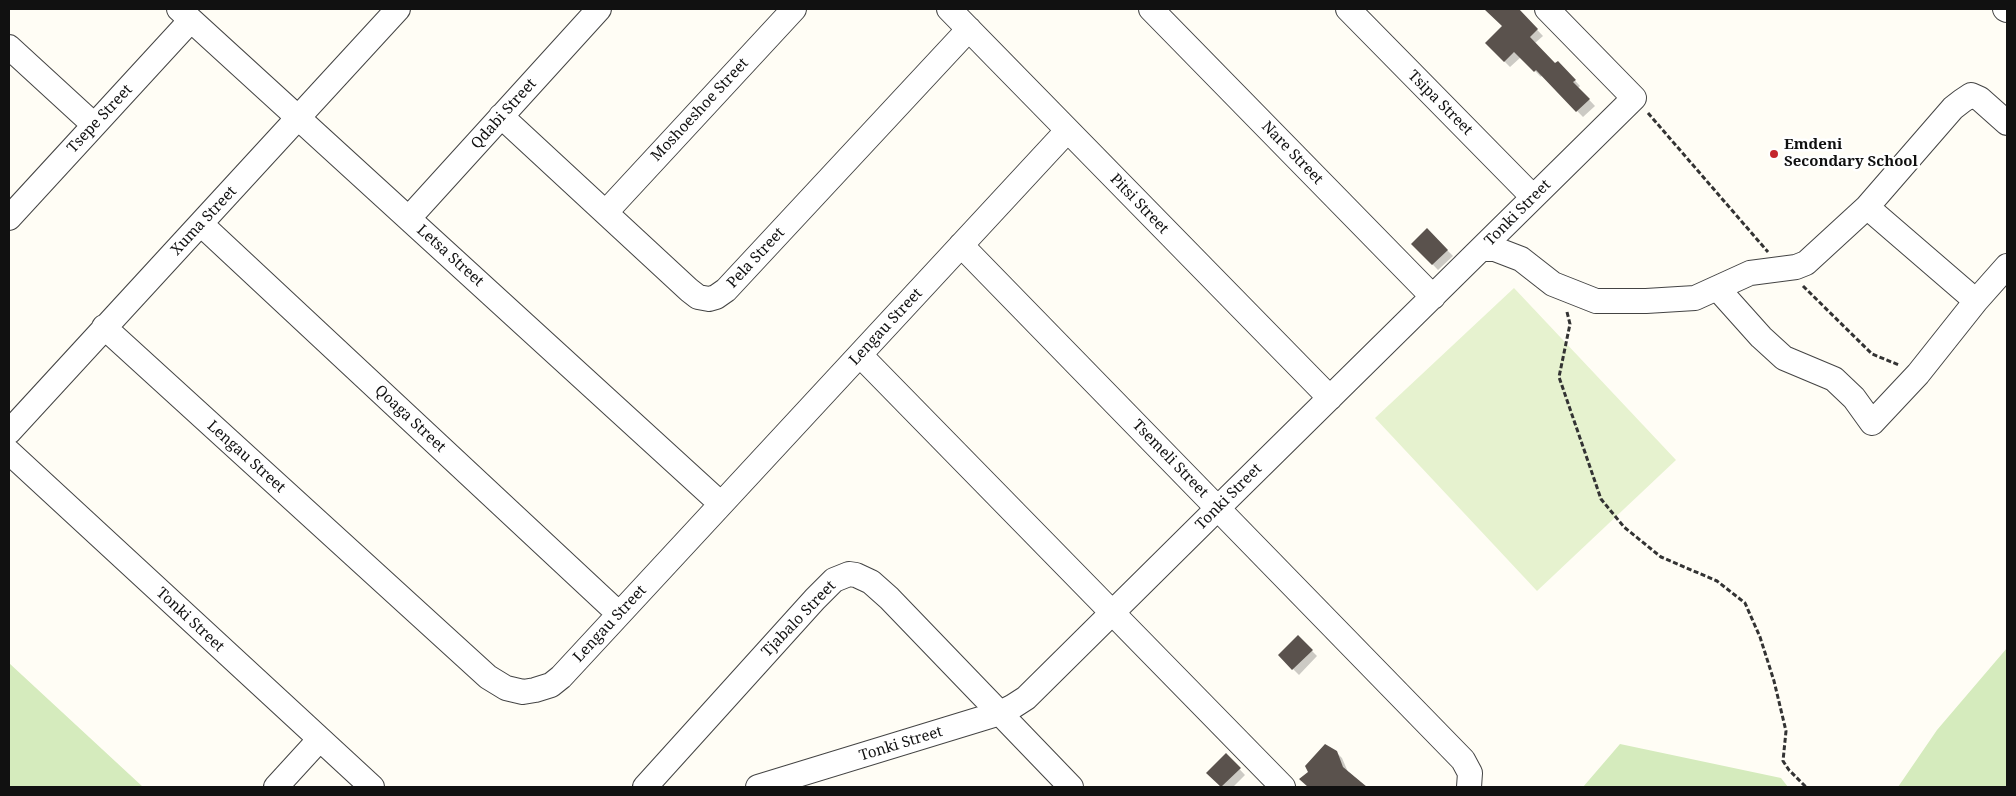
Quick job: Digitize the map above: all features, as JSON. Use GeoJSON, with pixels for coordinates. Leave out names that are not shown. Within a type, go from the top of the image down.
{"type":"FeatureCollection","features":[{"type":"Feature","properties":{"kind":"street","name":"Qdabi Street"},"geometry":{"type":"LineString","coordinates":[[409,218],[599,9]]}},
{"type":"Feature","properties":{"kind":"street","name":"Moshoeshoe Street"},"geometry":{"type":"LineString","coordinates":[[606,212],[794,9]]}},
{"type":"Feature","properties":{"kind":"street","name":"Pitsi Street"},"geometry":{"type":"LineString","coordinates":[[949,9],[1330,398]]}},
{"type":"Feature","properties":{"kind":"street","name":"Nare Street"},"geometry":{"type":"LineString","coordinates":[[1151,9],[1433,297]]}},
{"type":"Feature","properties":{"kind":"street","name":"Tsipa Street"},"geometry":{"type":"LineString","coordinates":[[1348,9],[1533,197]]}},
{"type":"Feature","properties":{"kind":"street"},"geometry":{"type":"LineString","coordinates":[[1547,9],[1634,98]]}},
{"type":"Feature","properties":{"kind":"street","name":"Xuma Street"},"geometry":{"type":"LineString","coordinates":[[9,432],[298,118],[391,11]]}},
{"type":"Feature","properties":{"kind":"street","name":"Letsa Street"},"geometry":{"type":"LineString","coordinates":[[185,14],[721,504]]}},
{"type":"Feature","properties":{"kind":"street","name":"Tsepe Street"},"geometry":{"type":"LineString","coordinates":[[9,218],[94,125],[185,14]]}},
{"type":"Feature","properties":{"kind":"street","name":"Pela Street"},"geometry":{"type":"LineString","coordinates":[[502,116],[698,297],[709,299],[716,297],[726,290],[969,29]]}},
{"type":"Feature","properties":{"kind":"street"},"geometry":{"type":"LineString","coordinates":[[9,47],[94,125]]}},
{"type":"Feature","properties":{"kind":"street"},"geometry":{"type":"LineString","coordinates":[[1481,249],[1495,249],[1521,259],[1553,284],[1596,300],[1695,298],[1750,273],[1796,267],[1806,263],[1868,207],[1953,108],[1971,95],[1980,99],[2007,123]]}},
{"type":"Feature","properties":{"kind":"street","name":"Tonki Street"},"geometry":{"type":"LineString","coordinates":[[758,787],[1000,714],[1026,698],[1634,98]]}},
{"type":"Feature","properties":{"kind":"street","name":"Lengau Street"},"geometry":{"type":"LineString","coordinates":[[104,327],[488,678],[500,686],[523,692],[540,689],[551,685],[561,677],[1067,131]]}},
{"type":"Feature","properties":{"kind":"street"},"geometry":{"type":"LineString","coordinates":[[1868,207],[1976,302]]}},
{"type":"Feature","properties":{"kind":"street","name":"Qoaga Street"},"geometry":{"type":"LineString","coordinates":[[200,224],[619,614]]}},
{"type":"Feature","properties":{"kind":"street","name":"Tsemeli Street"},"geometry":{"type":"LineString","coordinates":[[961,245],[1463,760],[1470,773],[1469,787]]}},
{"type":"Feature","properties":{"kind":"street"},"geometry":{"type":"LineString","coordinates":[[1718,289],[1761,337],[1784,358],[1834,379],[1854,398],[1872,423],[1918,374],[2007,266]]}},
{"type":"Feature","properties":{"kind":"street"},"geometry":{"type":"LineString","coordinates":[[860,355],[1283,787]]}},
{"type":"Feature","properties":{"kind":"street","name":"Tonki Street"},"geometry":{"type":"LineString","coordinates":[[9,452],[372,787]]}},
{"type":"Feature","properties":{"kind":"street","name":"Tjabalo Street"},"geometry":{"type":"LineString","coordinates":[[645,787],[814,598],[834,580],[848,574],[856,575],[871,582],[885,593],[1071,787]]}},
{"type":"Feature","properties":{"kind":"street"},"geometry":{"type":"LineString","coordinates":[[276,787],[320,740]]}},
{"type":"Feature","properties":{"kind":"path"},"geometry":{"type":"LineString","coordinates":[[1634,98],[1784,268],[1872,354],[1918,374]]}},
{"type":"Feature","properties":{"kind":"path"},"geometry":{"type":"LineString","coordinates":[[1563,288],[1570,324],[1559,377],[1601,500],[1624,527],[1660,557],[1718,581],[1745,603],[1760,637],[1774,681],[1786,732],[1783,761],[1806,787]]}},
{"type":"Feature","properties":{"kind":"green space"},"geometry":{"type":"Polygon","coordinates":[[[1514,288],[1676,460],[1537,591],[1375,418],[1514,288]]]}},
{"type":"Feature","properties":{"kind":"green space"},"geometry":{"type":"Polygon","coordinates":[[[2007,648],[2007,787],[1898,787],[1937,730],[2007,648]]]}},
{"type":"Feature","properties":{"kind":"green space"},"geometry":{"type":"Polygon","coordinates":[[[9,663],[143,787],[9,787],[9,663]]]}},
{"type":"Feature","properties":{"kind":"green space"},"geometry":{"type":"Polygon","coordinates":[[[1620,744],[1781,778],[1788,787],[1583,787],[1620,744]]]}},
{"type":"Feature","properties":{"kind":"building"},"geometry":{"type":"Polygon","coordinates":[[[1484,9],[1519,9],[1538,29],[1530,37],[1555,63],[1558,61],[1576,80],[1573,82],[1590,99],[1576,112],[1536,70],[1534,72],[1514,52],[1504,62],[1485,43],[1502,26],[1484,9]]]}},
{"type":"Feature","properties":{"kind":"building"},"geometry":{"type":"Polygon","coordinates":[[[1427,228],[1448,250],[1432,265],[1411,244],[1427,228]]]}},
{"type":"Feature","properties":{"kind":"building"},"geometry":{"type":"Polygon","coordinates":[[[1298,635],[1313,650],[1292,670],[1278,655],[1298,635]]]}},
{"type":"Feature","properties":{"kind":"building"},"geometry":{"type":"Polygon","coordinates":[[[1325,744],[1337,751],[1343,767],[1367,787],[1308,787],[1299,779],[1308,772],[1305,766],[1325,744]]]}},
{"type":"Feature","properties":{"kind":"building"},"geometry":{"type":"Polygon","coordinates":[[[1226,753],[1241,768],[1221,787],[1206,773],[1226,753]]]}},
{"type":"Feature","properties":{"kind":"place","name":"Emdeni Secondary School"},"geometry":{"type":"Point","coordinates":[1774,154]}}]}
